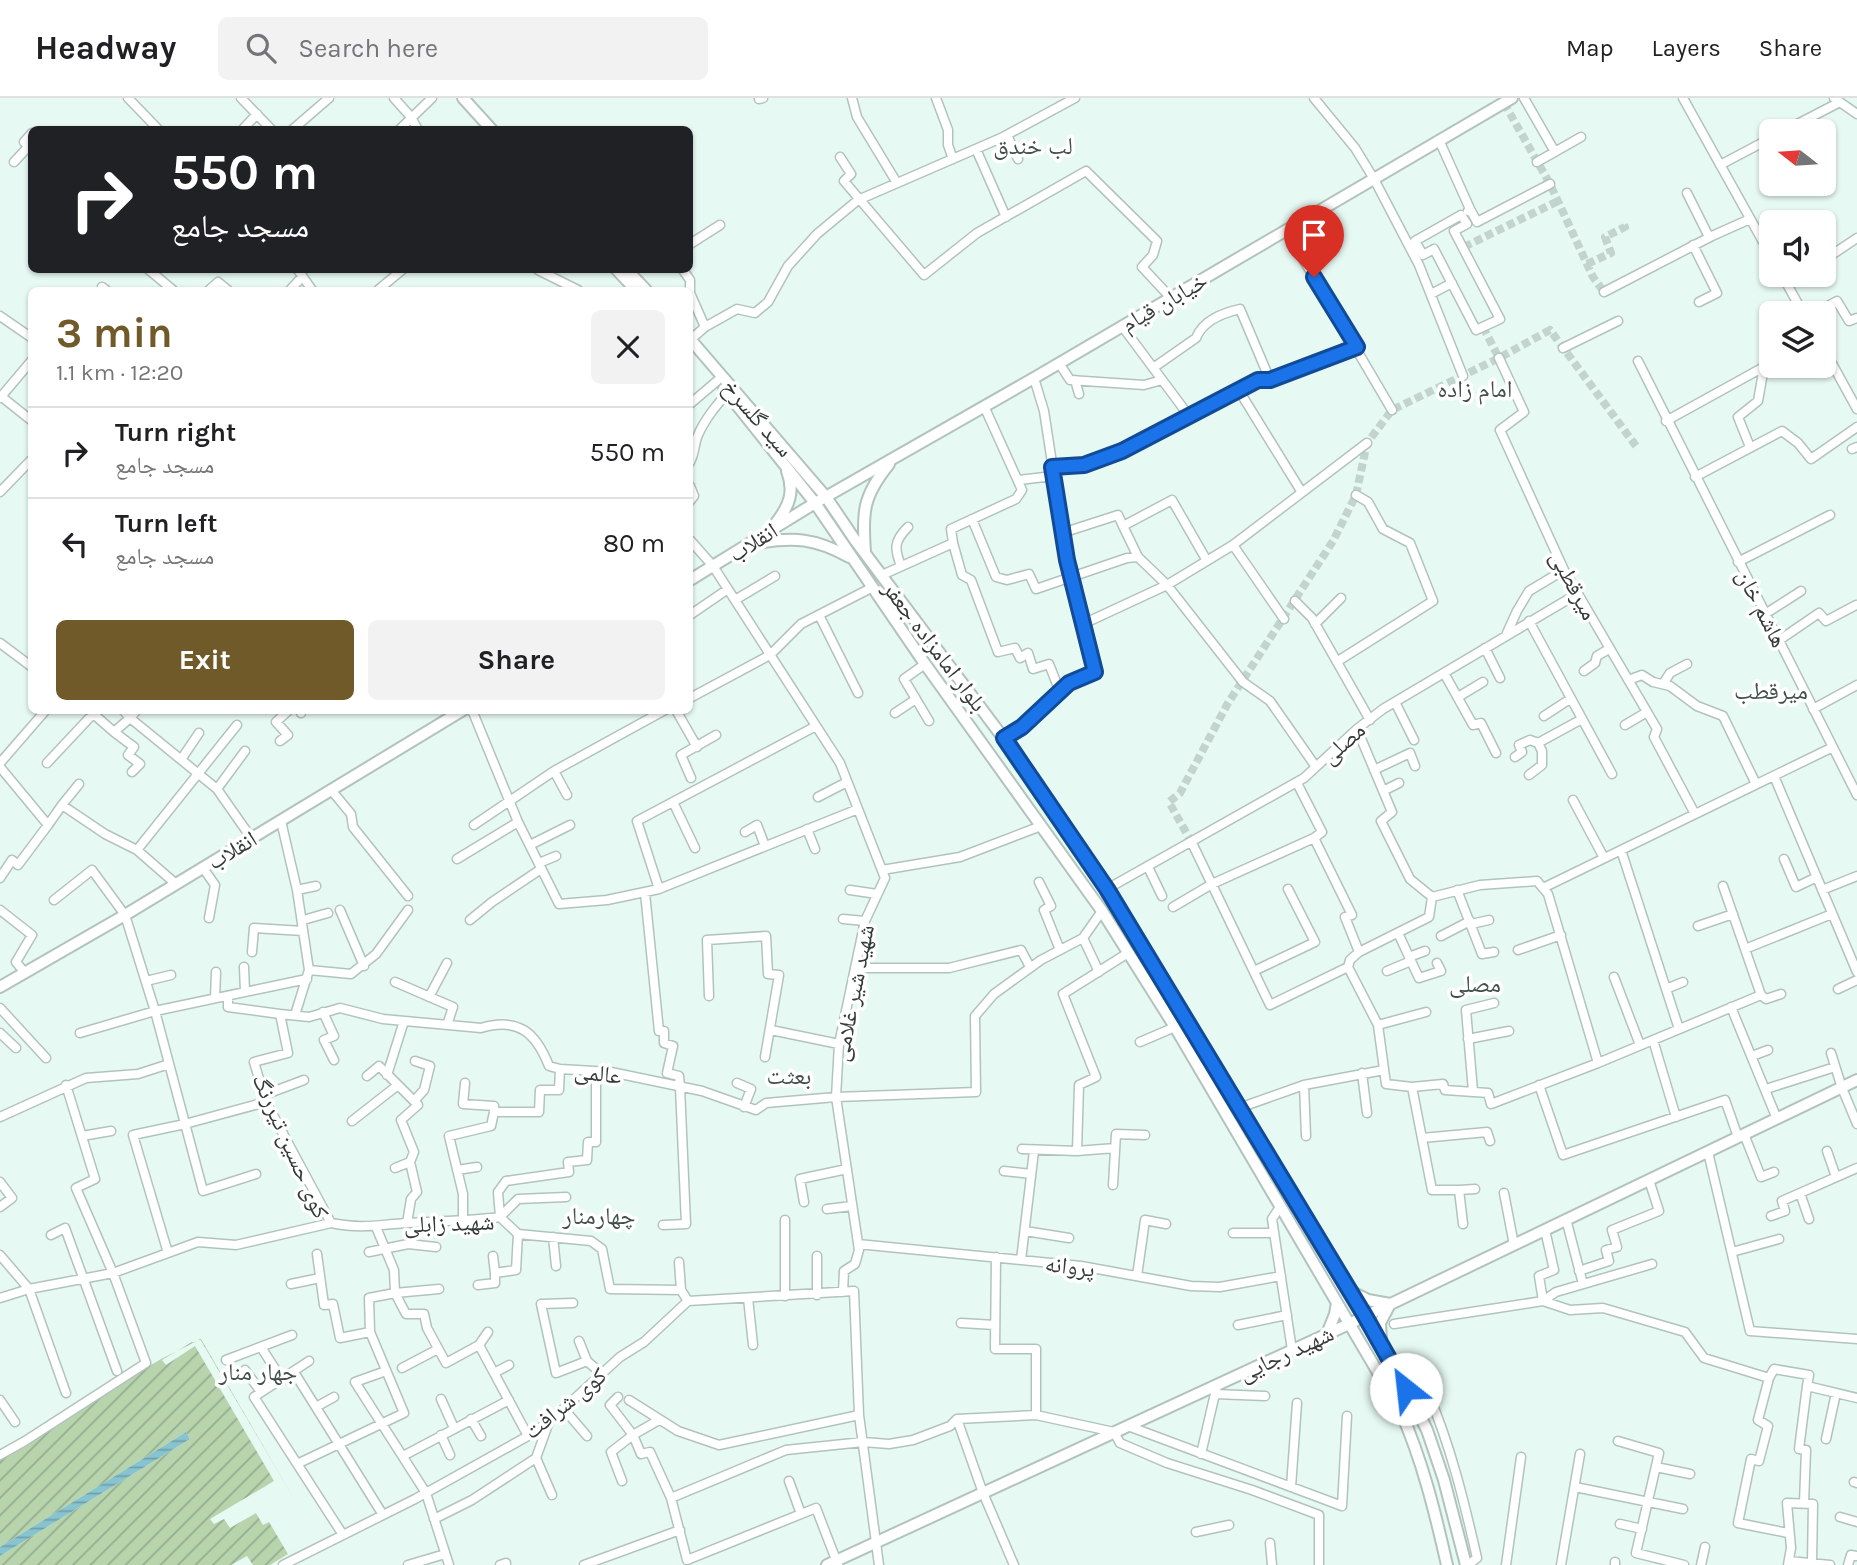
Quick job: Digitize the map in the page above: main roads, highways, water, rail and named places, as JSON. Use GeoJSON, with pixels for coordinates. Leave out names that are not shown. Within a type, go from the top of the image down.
{"type":"FeatureCollection","features":[{"type":"Feature","properties":{"kind":"main road"},"geometry":{"type":"LineString","coordinates":[[463,98],[488,126]]}},
{"type":"Feature","properties":{"kind":"main road"},"geometry":{"type":"LineString","coordinates":[[472,98],[497,126]]}},
{"type":"Feature","properties":{"kind":"main road","name":"خیابان قیام"},"geometry":{"type":"LineString","coordinates":[[815,503],[1512,98]]}},
{"type":"Feature","properties":{"kind":"main road"},"geometry":{"type":"LineString","coordinates":[[620,273],[633,287]]}},
{"type":"Feature","properties":{"kind":"main road"},"geometry":{"type":"LineString","coordinates":[[630,273],[643,287]]}},
{"type":"Feature","properties":{"kind":"main road","name":"سید گلسرخ"},"geometry":{"type":"LineString","coordinates":[[693,343],[826,497]]}},
{"type":"Feature","properties":{"kind":"main road","name":"سید گلسرخ"},"geometry":{"type":"LineString","coordinates":[[693,353],[815,503]]}},
{"type":"Feature","properties":{"kind":"main road"},"geometry":{"type":"LineString","coordinates":[[864,552],[865,505],[872,485],[893,459]]}},
{"type":"Feature","properties":{"kind":"main road"},"geometry":{"type":"LineString","coordinates":[[771,530],[791,500],[791,481],[783,462]]}},
{"type":"Feature","properties":{"kind":"main road","name":"بلوار امامزاده جعفر"},"geometry":{"type":"LineString","coordinates":[[826,497],[855,540],[1004,738],[1107,889],[1365,1316],[1427,1430],[1467,1565]]}},
{"type":"Feature","properties":{"kind":"main road","name":"بلوار امامزاده جعفر"},"geometry":{"type":"LineString","coordinates":[[815,503],[925,664],[1102,911],[1175,1027],[1400,1410],[1411,1434],[1428,1488],[1447,1565]]}},
{"type":"Feature","properties":{"kind":"main road","name":"انقلاب"},"geometry":{"type":"LineString","coordinates":[[693,578],[815,503]]}},
{"type":"Feature","properties":{"kind":"main road"},"geometry":{"type":"LineString","coordinates":[[751,544],[785,538],[811,540],[848,553],[848,542],[855,540]]}},
{"type":"Feature","properties":{"kind":"main road","name":"انقلاب"},"geometry":{"type":"LineString","coordinates":[[0,987],[125,915],[457,714]]}},
{"type":"Feature","properties":{"kind":"main road"},"geometry":{"type":"LineString","coordinates":[[1154,993],[1167,988]]}},
{"type":"Feature","properties":{"kind":"main road","name":"شهید رجایی"},"geometry":{"type":"LineString","coordinates":[[834,1563],[1128,1426],[1216,1390],[1292,1350],[1857,1080]]}},
{"type":"Feature","properties":{"kind":"main road"},"geometry":{"type":"LineString","coordinates":[[1327,1287],[1332,1291],[1338,1289],[1341,1279]]}},
{"type":"Feature","properties":{"kind":"main road"},"geometry":{"type":"LineString","coordinates":[[1347,1289],[1368,1300],[1390,1304],[1380,1323],[1382,1345]]}},
{"type":"Feature","properties":{"kind":"main road"},"geometry":{"type":"LineString","coordinates":[[1337,1303],[1327,1334],[1349,1335],[1359,1340]]}},
{"type":"Feature","properties":{"kind":"water"},"geometry":{"type":"Polygon","coordinates":[[[186,1432],[190,1439],[0,1556],[0,1547],[186,1432]]]}},
{"type":"Feature","properties":{"kind":"tunnel"},"geometry":{"type":"LineString","coordinates":[[1504,103],[1550,184],[1593,277],[1604,292]]}},
{"type":"Feature","properties":{"kind":"tunnel"},"geometry":{"type":"LineString","coordinates":[[1464,247],[1558,201]]}},
{"type":"Feature","properties":{"kind":"tunnel"},"geometry":{"type":"LineString","coordinates":[[1587,264],[1611,253],[1605,237],[1625,227],[1623,224]]}},
{"type":"Feature","properties":{"kind":"tunnel"},"geometry":{"type":"LineString","coordinates":[[1483,327],[1499,358]]}},
{"type":"Feature","properties":{"kind":"tunnel"},"geometry":{"type":"LineString","coordinates":[[1192,843],[1169,802],[1180,793],[1228,703],[1333,541],[1356,495],[1367,443],[1392,410],[1550,330],[1636,446]]}},
{"type":"Feature","properties":{"kind":"district","name":"لب خندق"},"geometry":{"type":"Point","coordinates":[1033,146]}},
{"type":"Feature","properties":{"kind":"district","name":"امام زاده"},"geometry":{"type":"Point","coordinates":[1475,389]}},
{"type":"Feature","properties":{"kind":"district","name":"میرقطب"},"geometry":{"type":"Point","coordinates":[1771,691]}},
{"type":"Feature","properties":{"kind":"district","name":"مصلی"},"geometry":{"type":"Point","coordinates":[1475,984]}},
{"type":"Feature","properties":{"kind":"district","name":"بعثت"},"geometry":{"type":"Point","coordinates":[789,1076]}},
{"type":"Feature","properties":{"kind":"district","name":"چهارمنار"},"geometry":{"type":"Point","coordinates":[599,1216]}},
{"type":"Feature","properties":{"kind":"district","name":"جهار منار"},"geometry":{"type":"Point","coordinates":[258,1372]}}]}
